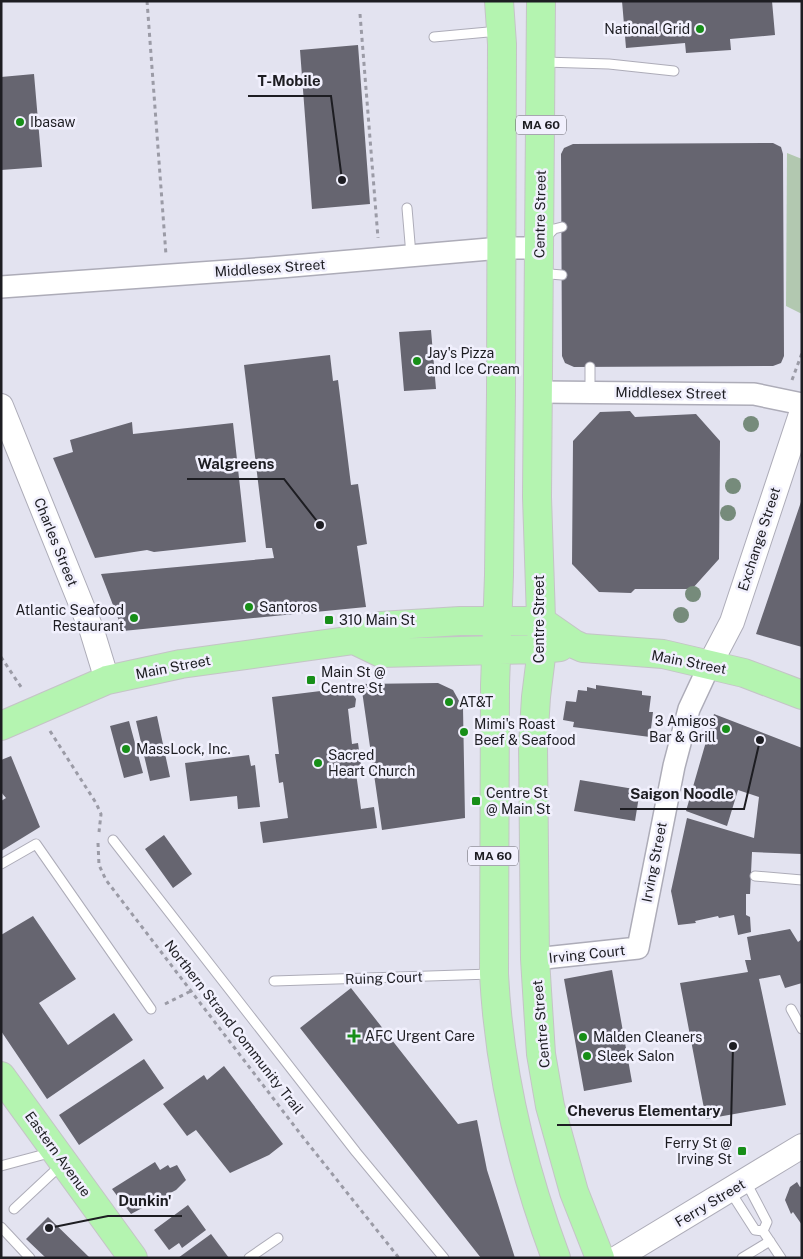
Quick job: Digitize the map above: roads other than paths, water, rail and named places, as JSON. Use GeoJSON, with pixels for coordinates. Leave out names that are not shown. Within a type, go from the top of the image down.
{"type":"FeatureCollection","features":[{"type":"Feature","properties":{"kind":"main road","name":"MA 60"},"geometry":{"type":"LineString","coordinates":[[499,1],[502,44],[501,248],[498,620],[494,791],[494,974],[496,1017],[523,1158],[556,1258]]}},
{"type":"Feature","properties":{"kind":"main road","name":"Centre Street"},"geometry":{"type":"LineString","coordinates":[[541,1],[537,497],[542,649],[533,745],[535,960],[542,1054],[550,1106],[574,1192],[600,1258]]}},
{"type":"Feature","properties":{"kind":"main road","name":"Charles Street"},"geometry":{"type":"LineString","coordinates":[[1,406],[92,631],[107,680]]}},
{"type":"Feature","properties":{"kind":"main road","name":"Exchange Street"},"geometry":{"type":"LineString","coordinates":[[710,664],[732,622],[802,411]]}},
{"type":"Feature","properties":{"kind":"main road","name":"Main Street"},"geometry":{"type":"LineString","coordinates":[[1,726],[107,680],[181,664],[354,640],[380,626],[435,621],[541,621],[574,644],[583,648],[630,653],[664,654],[744,674],[802,695]]}},
{"type":"Feature","properties":{"kind":"main road","name":"Main Street"},"geometry":{"type":"LineString","coordinates":[[354,640],[381,653],[542,649],[574,644]]}},
{"type":"Feature","properties":{"kind":"main road","name":"Eastern Avenue"},"geometry":{"type":"LineString","coordinates":[[1,1076],[60,1156],[129,1257]]}},
{"type":"Feature","properties":{"kind":"main road","name":"Ferry Street"},"geometry":{"type":"LineString","coordinates":[[617,1258],[802,1146]]}},
{"type":"Feature","properties":{"kind":"street","name":"Middlesex Street"},"geometry":{"type":"LineString","coordinates":[[1,287],[411,257],[501,248],[539,248]]}},
{"type":"Feature","properties":{"kind":"street","name":"Middlesex Street"},"geometry":{"type":"LineString","coordinates":[[539,392],[754,394],[802,404]]}},
{"type":"Feature","properties":{"kind":"street","name":"Irving Street"},"geometry":{"type":"LineString","coordinates":[[638,948],[674,766],[689,709],[710,664]]}},
{"type":"Feature","properties":{"kind":"street","name":"Irving Court"},"geometry":{"type":"LineString","coordinates":[[535,960],[638,948]]}},
{"type":"Feature","properties":{"kind":"lane"},"geometry":{"type":"LineString","coordinates":[[434,37],[500,31]]}},
{"type":"Feature","properties":{"kind":"lane"},"geometry":{"type":"LineString","coordinates":[[541,62],[609,64],[674,71]]}},
{"type":"Feature","properties":{"kind":"lane"},"geometry":{"type":"LineString","coordinates":[[407,208],[411,257]]}},
{"type":"Feature","properties":{"kind":"lane"},"geometry":{"type":"LineString","coordinates":[[562,227],[548,232],[539,248],[550,274],[562,275]]}},
{"type":"Feature","properties":{"kind":"lane"},"geometry":{"type":"LineString","coordinates":[[590,367],[590,391]]}},
{"type":"Feature","properties":{"kind":"lane"},"geometry":{"type":"LineString","coordinates":[[113,840],[356,1152],[444,1258]]}},
{"type":"Feature","properties":{"kind":"lane"},"geometry":{"type":"LineString","coordinates":[[1,864],[36,844],[151,1009]]}},
{"type":"Feature","properties":{"kind":"lane"},"geometry":{"type":"LineString","coordinates":[[755,876],[802,880]]}},
{"type":"Feature","properties":{"kind":"lane","name":"Ruing Court"},"geometry":{"type":"LineString","coordinates":[[274,981],[494,974]]}},
{"type":"Feature","properties":{"kind":"lane"},"geometry":{"type":"LineString","coordinates":[[791,1009],[802,1029]]}},
{"type":"Feature","properties":{"kind":"lane"},"geometry":{"type":"LineString","coordinates":[[1,1166],[60,1156]]}},
{"type":"Feature","properties":{"kind":"lane"},"geometry":{"type":"LineString","coordinates":[[14,1209],[60,1156]]}},
{"type":"Feature","properties":{"kind":"lane"},"geometry":{"type":"LineString","coordinates":[[738,1186],[755,1230],[764,1231]]}},
{"type":"Feature","properties":{"kind":"lane"},"geometry":{"type":"LineString","coordinates":[[738,1186],[766,1222],[764,1231],[781,1258]]}},
{"type":"Feature","properties":{"kind":"lane"},"geometry":{"type":"LineString","coordinates":[[1,1227],[30,1258]]}},
{"type":"Feature","properties":{"kind":"lane"},"geometry":{"type":"LineString","coordinates":[[249,1258],[278,1238]]}},
{"type":"Feature","properties":{"kind":"lane"},"geometry":{"type":"LineString","coordinates":[[742,1258],[770,1241]]}},
{"type":"Feature","properties":{"kind":"place","name":"National Grid"},"geometry":{"type":"Point","coordinates":[700,29]}},
{"type":"Feature","properties":{"kind":"place","name":"Ibasaw"},"geometry":{"type":"Point","coordinates":[20,122]}},
{"type":"Feature","properties":{"kind":"place","name":"T-Mobile"},"geometry":{"type":"Point","coordinates":[342,180]}},
{"type":"Feature","properties":{"kind":"place","name":"Jay's Pizza and Ice Cream"},"geometry":{"type":"Point","coordinates":[417,361]}},
{"type":"Feature","properties":{"kind":"place","name":"Walgreens"},"geometry":{"type":"Point","coordinates":[320,525]}},
{"type":"Feature","properties":{"kind":"place","name":"Santoros"},"geometry":{"type":"Point","coordinates":[249,607]}},
{"type":"Feature","properties":{"kind":"place","name":"Atlantic Seafood Restaurant"},"geometry":{"type":"Point","coordinates":[134,618]}},
{"type":"Feature","properties":{"kind":"place","name":"310 Main St"},"geometry":{"type":"Point","coordinates":[329,620]}},
{"type":"Feature","properties":{"kind":"place","name":"Main St @ Centre St"},"geometry":{"type":"Point","coordinates":[311,680]}},
{"type":"Feature","properties":{"kind":"place","name":"AT&T"},"geometry":{"type":"Point","coordinates":[449,702]}},
{"type":"Feature","properties":{"kind":"place","name":"3 Amigos Bar & Grill"},"geometry":{"type":"Point","coordinates":[726,729]}},
{"type":"Feature","properties":{"kind":"place","name":"Mimi's Roast Beef & Seafood"},"geometry":{"type":"Point","coordinates":[464,732]}},
{"type":"Feature","properties":{"kind":"place","name":"Saigon Noodle"},"geometry":{"type":"Point","coordinates":[760,740]}},
{"type":"Feature","properties":{"kind":"place","name":"MassLock, Inc."},"geometry":{"type":"Point","coordinates":[126,749]}},
{"type":"Feature","properties":{"kind":"place","name":"Sacred Heart Church"},"geometry":{"type":"Point","coordinates":[318,763]}},
{"type":"Feature","properties":{"kind":"place","name":"Centre St @ Main St"},"geometry":{"type":"Point","coordinates":[476,801]}},
{"type":"Feature","properties":{"kind":"place","name":"AFC Urgent Care"},"geometry":{"type":"Point","coordinates":[354,1036]}},
{"type":"Feature","properties":{"kind":"place","name":"Malden Cleaners"},"geometry":{"type":"Point","coordinates":[583,1037]}},
{"type":"Feature","properties":{"kind":"place","name":"Cheverus Elementary"},"geometry":{"type":"Point","coordinates":[733,1046]}},
{"type":"Feature","properties":{"kind":"place","name":"Sleek Salon"},"geometry":{"type":"Point","coordinates":[587,1056]}},
{"type":"Feature","properties":{"kind":"place","name":"Ferry St @ Irving St"},"geometry":{"type":"Point","coordinates":[742,1151]}},
{"type":"Feature","properties":{"kind":"place","name":"Dunkin'"},"geometry":{"type":"Point","coordinates":[49,1228]}}]}
